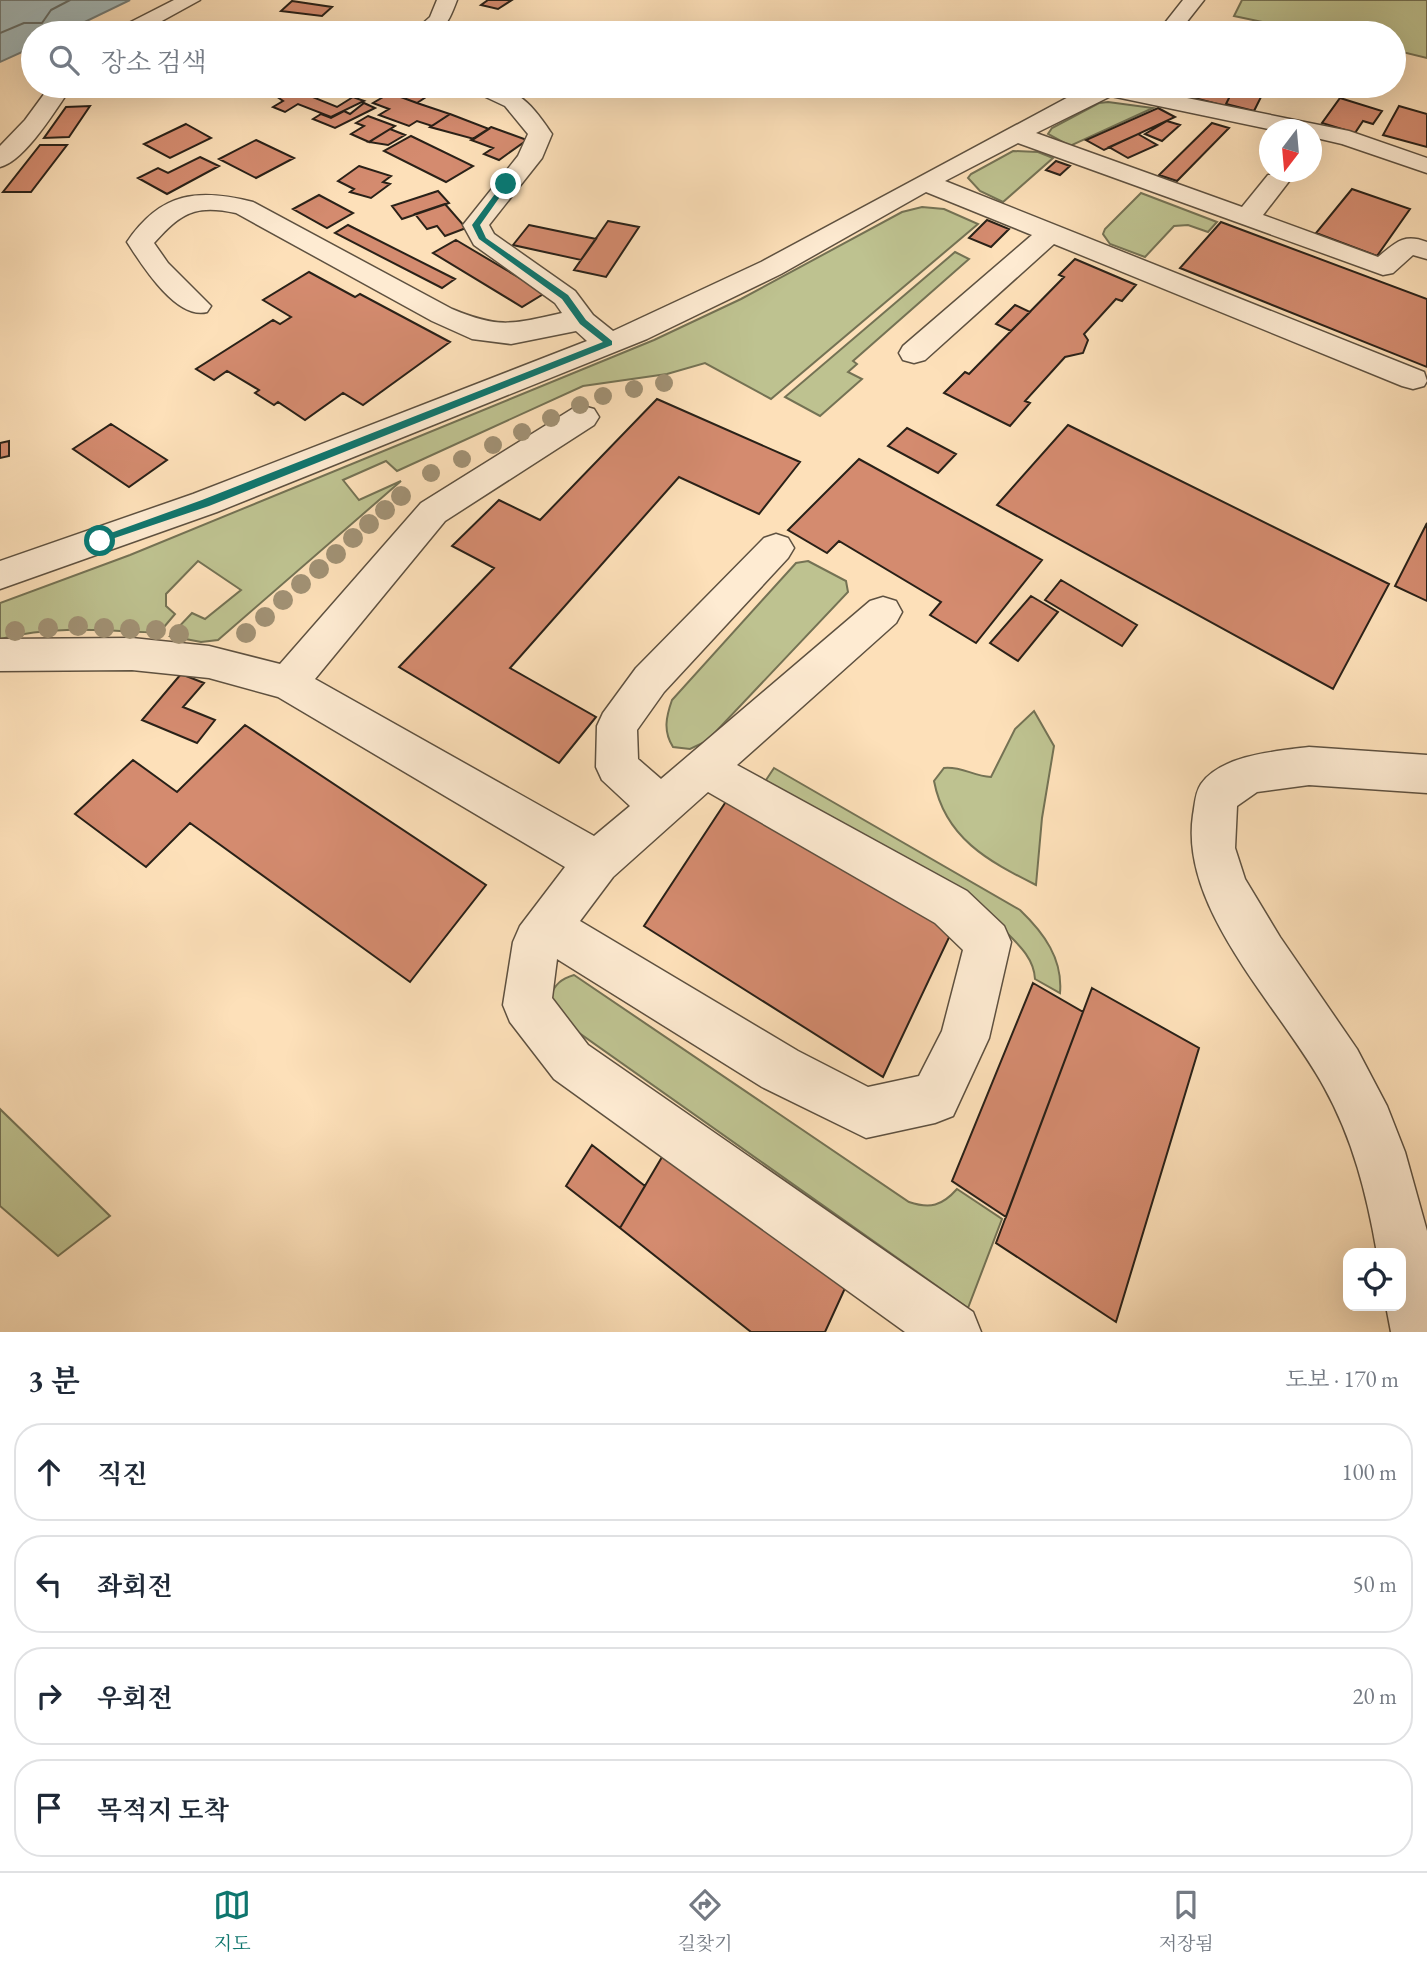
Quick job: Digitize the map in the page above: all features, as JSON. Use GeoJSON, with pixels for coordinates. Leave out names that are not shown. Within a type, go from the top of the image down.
{"type":"FeatureCollection","features":[{"type":"Feature","properties":{"kind":"street"},"geometry":{"type":"LineString","coordinates":[[148,21],[190,0]]}},
{"type":"Feature","properties":{"kind":"street"},"geometry":{"type":"LineString","coordinates":[[438,21],[447,0]]}},
{"type":"Feature","properties":{"kind":"street"},"geometry":{"type":"LineString","coordinates":[[1177,21],[1194,0]]}},
{"type":"Feature","properties":{"kind":"street"},"geometry":{"type":"LineString","coordinates":[[0,160],[33,125],[52,98]]}},
{"type":"Feature","properties":{"kind":"street"},"geometry":{"type":"LineString","coordinates":[[507,98],[513,101],[540,134],[530,158],[476,225],[483,239],[565,297],[583,322],[609,343]]}},
{"type":"Feature","properties":{"kind":"street"},"geometry":{"type":"LineString","coordinates":[[0,575],[205,503],[609,343],[710,299],[1085,98]]}},
{"type":"Feature","properties":{"kind":"street"},"geometry":{"type":"LineString","coordinates":[[1161,98],[1259,119]]}},
{"type":"Feature","properties":{"kind":"street"},"geometry":{"type":"LineString","coordinates":[[1322,132],[1349,138],[1427,166]]}},
{"type":"Feature","properties":{"kind":"street"},"geometry":{"type":"LineString","coordinates":[[1017,134],[1383,267],[1409,244],[1427,251]]}},
{"type":"Feature","properties":{"kind":"street"},"geometry":{"type":"LineString","coordinates":[[925,182],[1412,379]]}},
{"type":"Feature","properties":{"kind":"street"},"geometry":{"type":"LineString","coordinates":[[1246,219],[1274,182]]}},
{"type":"Feature","properties":{"kind":"street"},"geometry":{"type":"LineString","coordinates":[[197,306],[158,269],[140,242],[168,211],[193,202],[217,200],[244,207],[442,315],[482,332],[511,334],[565,321],[583,322]]}},
{"type":"Feature","properties":{"kind":"street"},"geometry":{"type":"LineString","coordinates":[[914,353],[1050,233]]}},
{"type":"Feature","properties":{"kind":"street"},"geometry":{"type":"LineString","coordinates":[[288,683],[433,512],[583,417]]}},
{"type":"Feature","properties":{"kind":"street"},"geometry":{"type":"LineString","coordinates":[[660,806],[617,767],[617,726],[650,680],[776,548]]}},
{"type":"Feature","properties":{"kind":"street"},"geometry":{"type":"LineString","coordinates":[[883,612],[597,862],[536,942],[527,1005],[571,1062],[953,1332]]}},
{"type":"Feature","properties":{"kind":"street"},"geometry":{"type":"LineString","coordinates":[[0,655],[132,654],[209,662],[288,683],[597,862]]}},
{"type":"Feature","properties":{"kind":"street"},"geometry":{"type":"LineString","coordinates":[[1419,1332],[1396,1203],[1357,1097],[1300,1004],[1248,930],[1216,863],[1212,836],[1217,796],[1249,774],[1309,766],[1427,774]]}},
{"type":"Feature","properties":{"kind":"street"},"geometry":{"type":"LineString","coordinates":[[548,927],[780,1069],[866,1113],[935,1098],[965,1038],[988,942],[951,907],[704,768]]}},
{"type":"Feature","properties":{"kind":"green space"},"geometry":{"type":"Polygon","coordinates":[[[1242,0],[1427,0],[1427,58],[1406,53],[1406,21],[1258,21],[1234,16],[1242,0]]]}},
{"type":"Feature","properties":{"kind":"green space"},"geometry":{"type":"Polygon","coordinates":[[[1099,103],[1153,108],[1070,146],[1048,134],[1052,128],[1099,103]]]}},
{"type":"Feature","properties":{"kind":"green space"},"geometry":{"type":"Polygon","coordinates":[[[1013,151],[1038,152],[1053,158],[1003,202],[980,191],[968,178],[971,174],[1013,151]]]}},
{"type":"Feature","properties":{"kind":"green space"},"geometry":{"type":"Polygon","coordinates":[[[1141,193],[1217,222],[1208,232],[1188,225],[1174,226],[1145,257],[1110,244],[1103,234],[1105,229],[1141,193]]]}},
{"type":"Feature","properties":{"kind":"green space"},"geometry":{"type":"Polygon","coordinates":[[[922,207],[944,209],[978,224],[771,399],[705,363],[667,374],[583,386],[397,471],[386,461],[343,480],[359,500],[401,481],[218,640],[201,642],[170,636],[192,613],[205,619],[241,590],[198,561],[166,594],[166,606],[175,614],[159,633],[59,630],[0,639],[0,603],[130,555],[654,340],[741,299],[902,212],[922,207]]]}},
{"type":"Feature","properties":{"kind":"green space"},"geometry":{"type":"Polygon","coordinates":[[[955,252],[969,259],[853,361],[857,364],[848,372],[862,379],[820,416],[785,397],[955,252]]]}},
{"type":"Feature","properties":{"kind":"green space"},"geometry":{"type":"Polygon","coordinates":[[[808,561],[846,581],[848,592],[707,741],[690,749],[673,747],[666,724],[672,700],[796,563],[808,561]]]}},
{"type":"Feature","properties":{"kind":"green space"},"geometry":{"type":"Polygon","coordinates":[[[1034,711],[1054,746],[1042,818],[1036,885],[986,857],[958,833],[940,801],[934,781],[944,768],[956,768],[991,777],[1015,729],[1034,711]]]}},
{"type":"Feature","properties":{"kind":"green space"},"geometry":{"type":"Polygon","coordinates":[[[774,768],[1020,910],[1050,947],[1058,969],[1060,993],[1035,979],[1032,964],[1020,946],[1004,930],[758,792],[774,768]]]}},
{"type":"Feature","properties":{"kind":"green space"},"geometry":{"type":"Polygon","coordinates":[[[574,975],[909,1202],[935,1204],[957,1189],[1002,1219],[968,1308],[558,1018],[550,997],[559,983],[574,975]]]}},
{"type":"Feature","properties":{"kind":"green space"},"geometry":{"type":"Polygon","coordinates":[[[0,1109],[110,1216],[58,1256],[0,1206],[0,1109]]]}},
{"type":"Feature","properties":{"kind":"water"},"geometry":{"type":"Polygon","coordinates":[[[0,0],[130,0],[87,21],[21,21],[21,52],[0,62],[0,0]]]}},
{"type":"Feature","properties":{"kind":"building"},"geometry":{"type":"Polygon","coordinates":[[[488,0],[512,0],[498,9],[481,5],[488,0]]]}},
{"type":"Feature","properties":{"kind":"building"},"geometry":{"type":"Polygon","coordinates":[[[292,1],[332,7],[322,16],[281,11],[292,1]]]}},
{"type":"Feature","properties":{"kind":"building"},"geometry":{"type":"Polygon","coordinates":[[[279,98],[315,98],[337,107],[351,98],[364,101],[331,117],[298,104],[285,112],[273,107],[283,101],[279,98]]]}},
{"type":"Feature","properties":{"kind":"building"},"geometry":{"type":"Polygon","coordinates":[[[382,98],[404,98],[450,114],[432,126],[417,121],[409,126],[379,115],[389,109],[373,103],[382,98]]]}},
{"type":"Feature","properties":{"kind":"building"},"geometry":{"type":"Polygon","coordinates":[[[403,98],[424,98],[417,103],[403,98]]]}},
{"type":"Feature","properties":{"kind":"building"},"geometry":{"type":"Polygon","coordinates":[[[1194,98],[1229,98],[1225,106],[1194,98]]]}},
{"type":"Feature","properties":{"kind":"building"},"geometry":{"type":"Polygon","coordinates":[[[1229,98],[1260,98],[1254,111],[1226,104],[1229,98]]]}},
{"type":"Feature","properties":{"kind":"building"},"geometry":{"type":"Polygon","coordinates":[[[1340,98],[1382,111],[1373,124],[1363,121],[1355,133],[1322,123],[1340,98]]]}},
{"type":"Feature","properties":{"kind":"building"},"geometry":{"type":"Polygon","coordinates":[[[364,103],[375,108],[335,128],[313,119],[321,114],[331,118],[344,111],[350,114],[364,103]]]}},
{"type":"Feature","properties":{"kind":"building"},"geometry":{"type":"Polygon","coordinates":[[[90,106],[69,137],[44,138],[66,107],[90,106]]]}},
{"type":"Feature","properties":{"kind":"building"},"geometry":{"type":"Polygon","coordinates":[[[1399,106],[1427,114],[1427,147],[1383,135],[1399,106]]]}},
{"type":"Feature","properties":{"kind":"building"},"geometry":{"type":"Polygon","coordinates":[[[1158,108],[1175,117],[1104,150],[1086,140],[1158,108]]]}},
{"type":"Feature","properties":{"kind":"building"},"geometry":{"type":"Polygon","coordinates":[[[450,114],[489,129],[474,139],[430,127],[450,114]]]}},
{"type":"Feature","properties":{"kind":"building"},"geometry":{"type":"Polygon","coordinates":[[[368,116],[395,126],[369,142],[351,134],[364,126],[356,123],[368,116]]]}},
{"type":"Feature","properties":{"kind":"building"},"geometry":{"type":"Polygon","coordinates":[[[1167,121],[1180,125],[1162,141],[1145,134],[1167,121]]]}},
{"type":"Feature","properties":{"kind":"building"},"geometry":{"type":"Polygon","coordinates":[[[1212,123],[1229,128],[1177,181],[1159,175],[1212,123]]]}},
{"type":"Feature","properties":{"kind":"building"},"geometry":{"type":"Polygon","coordinates":[[[186,124],[211,138],[170,158],[144,144],[186,124]]]}},
{"type":"Feature","properties":{"kind":"building"},"geometry":{"type":"Polygon","coordinates":[[[491,127],[527,140],[499,160],[484,154],[493,148],[471,140],[491,127]]]}},
{"type":"Feature","properties":{"kind":"building"},"geometry":{"type":"Polygon","coordinates":[[[390,129],[405,135],[388,145],[369,142],[390,129]]]}},
{"type":"Feature","properties":{"kind":"building"},"geometry":{"type":"Polygon","coordinates":[[[1138,134],[1157,145],[1128,158],[1109,147],[1138,134]]]}},
{"type":"Feature","properties":{"kind":"building"},"geometry":{"type":"Polygon","coordinates":[[[411,136],[473,166],[446,182],[384,151],[411,136]]]}},
{"type":"Feature","properties":{"kind":"building"},"geometry":{"type":"Polygon","coordinates":[[[256,140],[294,158],[256,178],[219,159],[256,140]]]}},
{"type":"Feature","properties":{"kind":"building"},"geometry":{"type":"Polygon","coordinates":[[[40,145],[67,145],[31,192],[3,192],[40,145]]]}},
{"type":"Feature","properties":{"kind":"building"},"geometry":{"type":"Polygon","coordinates":[[[200,157],[219,166],[167,194],[138,178],[158,168],[168,173],[200,157]]]}},
{"type":"Feature","properties":{"kind":"building"},"geometry":{"type":"Polygon","coordinates":[[[1056,161],[1070,166],[1060,175],[1046,170],[1056,161]]]}},
{"type":"Feature","properties":{"kind":"building"},"geometry":{"type":"Polygon","coordinates":[[[359,166],[391,176],[383,182],[390,184],[371,198],[350,192],[354,189],[338,181],[359,166]]]}},
{"type":"Feature","properties":{"kind":"building"},"geometry":{"type":"Polygon","coordinates":[[[1352,189],[1410,209],[1377,256],[1316,233],[1352,189]]]}},
{"type":"Feature","properties":{"kind":"building"},"geometry":{"type":"Polygon","coordinates":[[[438,191],[449,203],[402,219],[392,206],[438,191]]]}},
{"type":"Feature","properties":{"kind":"building"},"geometry":{"type":"Polygon","coordinates":[[[319,195],[353,213],[327,228],[293,209],[319,195]]]}},
{"type":"Feature","properties":{"kind":"building"},"geometry":{"type":"Polygon","coordinates":[[[445,204],[466,228],[445,236],[437,226],[427,229],[415,214],[445,204]]]}},
{"type":"Feature","properties":{"kind":"building"},"geometry":{"type":"Polygon","coordinates":[[[987,220],[1009,229],[991,247],[969,238],[987,220]]]}},
{"type":"Feature","properties":{"kind":"building"},"geometry":{"type":"Polygon","coordinates":[[[608,221],[639,227],[606,277],[574,270],[608,221]]]}},
{"type":"Feature","properties":{"kind":"building"},"geometry":{"type":"Polygon","coordinates":[[[1221,222],[1427,299],[1427,367],[1180,268],[1221,222]]]}},
{"type":"Feature","properties":{"kind":"building"},"geometry":{"type":"Polygon","coordinates":[[[348,225],[455,279],[442,288],[335,233],[348,225]]]}},
{"type":"Feature","properties":{"kind":"building"},"geometry":{"type":"Polygon","coordinates":[[[529,225],[596,239],[581,260],[513,245],[529,225]]]}},
{"type":"Feature","properties":{"kind":"building"},"geometry":{"type":"Polygon","coordinates":[[[456,240],[545,293],[522,307],[433,253],[456,240]]]}},
{"type":"Feature","properties":{"kind":"building"},"geometry":{"type":"Polygon","coordinates":[[[1075,259],[1136,285],[1122,301],[1116,299],[1084,334],[1088,340],[1083,353],[1065,357],[1025,401],[1030,403],[1010,426],[944,393],[965,372],[969,374],[1064,277],[1059,275],[1075,259]]]}},
{"type":"Feature","properties":{"kind":"building"},"geometry":{"type":"Polygon","coordinates":[[[309,272],[355,297],[360,294],[450,342],[363,405],[343,393],[305,420],[278,402],[274,405],[255,393],[259,390],[227,371],[214,380],[196,369],[273,320],[280,324],[291,317],[263,300],[309,272]]]}},
{"type":"Feature","properties":{"kind":"building"},"geometry":{"type":"Polygon","coordinates":[[[1015,305],[1030,312],[1011,331],[996,324],[1015,305]]]}},
{"type":"Feature","properties":{"kind":"building"},"geometry":{"type":"Polygon","coordinates":[[[657,399],[800,462],[759,514],[679,477],[510,668],[596,717],[559,763],[399,667],[494,568],[452,546],[499,500],[540,520],[657,399]]]}},
{"type":"Feature","properties":{"kind":"building"},"geometry":{"type":"Polygon","coordinates":[[[111,424],[167,460],[129,487],[73,449],[111,424]]]}},
{"type":"Feature","properties":{"kind":"building"},"geometry":{"type":"Polygon","coordinates":[[[1068,425],[1389,584],[1333,689],[997,505],[1068,425]]]}},
{"type":"Feature","properties":{"kind":"building"},"geometry":{"type":"Polygon","coordinates":[[[907,428],[956,454],[938,473],[888,446],[907,428]]]}},
{"type":"Feature","properties":{"kind":"building"},"geometry":{"type":"Polygon","coordinates":[[[9,441],[9,456],[0,458],[0,443],[9,441]]]}},
{"type":"Feature","properties":{"kind":"building"},"geometry":{"type":"Polygon","coordinates":[[[859,459],[1042,560],[976,643],[930,615],[941,602],[839,541],[827,553],[788,530],[859,459]]]}},
{"type":"Feature","properties":{"kind":"building"},"geometry":{"type":"Polygon","coordinates":[[[1427,523],[1427,601],[1395,586],[1427,523]]]}},
{"type":"Feature","properties":{"kind":"building"},"geometry":{"type":"Polygon","coordinates":[[[1061,580],[1137,625],[1122,646],[1045,600],[1061,580]]]}},
{"type":"Feature","properties":{"kind":"building"},"geometry":{"type":"Polygon","coordinates":[[[1031,596],[1058,612],[1018,661],[990,643],[1031,596]]]}},
{"type":"Feature","properties":{"kind":"building"},"geometry":{"type":"Polygon","coordinates":[[[181,674],[204,683],[183,707],[215,720],[197,743],[142,720],[181,674]]]}},
{"type":"Feature","properties":{"kind":"building"},"geometry":{"type":"Polygon","coordinates":[[[245,725],[486,885],[410,982],[190,823],[146,867],[75,814],[133,760],[177,792],[245,725]]]}},
{"type":"Feature","properties":{"kind":"building"},"geometry":{"type":"Polygon","coordinates":[[[727,800],[953,929],[883,1077],[644,926],[727,800]]]}},
{"type":"Feature","properties":{"kind":"building"},"geometry":{"type":"Polygon","coordinates":[[[1033,983],[1083,1012],[1006,1217],[952,1181],[1033,983]]]}},
{"type":"Feature","properties":{"kind":"building"},"geometry":{"type":"Polygon","coordinates":[[[1092,988],[1199,1048],[1116,1322],[996,1243],[1092,988]]]}},
{"type":"Feature","properties":{"kind":"building"},"geometry":{"type":"Polygon","coordinates":[[[592,1145],[645,1186],[620,1228],[566,1186],[592,1145]]]}},
{"type":"Feature","properties":{"kind":"building"},"geometry":{"type":"Polygon","coordinates":[[[665,1152],[846,1286],[825,1332],[751,1332],[620,1228],[665,1152]]]}},
{"type":"Feature","properties":{"kind":"route"},"geometry":{"type":"LineString","coordinates":[[100,541],[205,503],[609,343],[583,322],[565,297],[483,239],[476,225],[506,184]]}}]}
